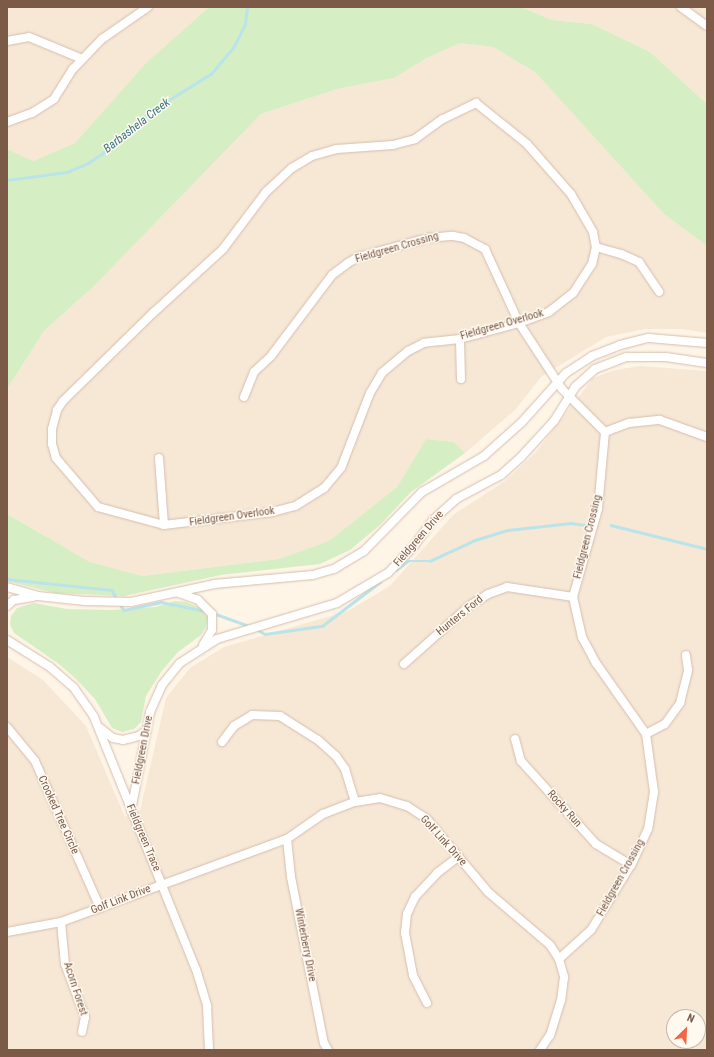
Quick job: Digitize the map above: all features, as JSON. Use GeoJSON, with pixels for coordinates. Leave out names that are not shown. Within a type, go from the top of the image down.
{"type":"FeatureCollection","features":[{"type":"Feature","properties":{"kind":"street"},"geometry":{"type":"LineString","coordinates":[[7,122],[32,113],[54,98],[82,59],[102,39],[148,7]]}},
{"type":"Feature","properties":{"kind":"street"},"geometry":{"type":"LineString","coordinates":[[681,7],[707,26]]}},
{"type":"Feature","properties":{"kind":"street"},"geometry":{"type":"LineString","coordinates":[[7,41],[29,37],[82,59]]}},
{"type":"Feature","properties":{"kind":"street","name":"Fieldgreen Overlook"},"geometry":{"type":"LineString","coordinates":[[476,103],[527,144],[571,194],[593,232],[596,247],[592,264],[573,293],[549,312],[519,323],[460,339],[424,343],[390,365],[370,393],[340,468],[324,488],[305,501],[272,512],[164,525],[98,507],[56,458],[52,444],[53,421],[63,401],[223,249],[266,192],[292,168],[312,156],[337,150],[393,145],[415,139],[443,119],[476,103]]}},
{"type":"Feature","properties":{"kind":"street","name":"Fieldgreen Crossing"},"geometry":{"type":"LineString","coordinates":[[244,397],[254,372],[271,356],[332,275],[358,257],[428,238],[453,236],[464,238],[484,249],[519,323],[557,382],[605,432],[598,509],[573,597],[582,637],[596,663],[646,734],[654,792],[648,829],[631,865],[591,930],[559,959]]}},
{"type":"Feature","properties":{"kind":"street"},"geometry":{"type":"LineString","coordinates":[[596,247],[621,254],[639,262],[659,292]]}},
{"type":"Feature","properties":{"kind":"street"},"geometry":{"type":"LineString","coordinates":[[7,587],[38,596],[116,602],[178,593],[225,583],[313,575],[346,563],[372,544],[422,492],[484,456],[522,422],[557,382],[592,356],[620,345],[649,338],[707,343]]}},
{"type":"Feature","properties":{"kind":"street"},"geometry":{"type":"LineString","coordinates":[[460,339],[461,379]]}},
{"type":"Feature","properties":{"kind":"street","name":"Fieldgreen Drive"},"geometry":{"type":"LineString","coordinates":[[131,811],[150,712],[162,685],[180,663],[217,638],[337,603],[388,573],[414,546],[433,520],[456,499],[500,475],[521,457],[554,421],[569,395],[595,369],[627,358],[666,357],[707,363]]}},
{"type":"Feature","properties":{"kind":"street"},"geometry":{"type":"LineString","coordinates":[[605,432],[629,423],[660,420],[707,437]]}},
{"type":"Feature","properties":{"kind":"street"},"geometry":{"type":"LineString","coordinates":[[159,458],[164,525]]}},
{"type":"Feature","properties":{"kind":"street","name":"Hunters Ford"},"geometry":{"type":"LineString","coordinates":[[404,664],[469,606],[488,594],[507,587],[573,597]]}},
{"type":"Feature","properties":{"kind":"street"},"geometry":{"type":"LineString","coordinates":[[178,593],[198,600],[212,614],[211,634],[198,650]]}},
{"type":"Feature","properties":{"kind":"street"},"geometry":{"type":"LineString","coordinates":[[7,606],[14,600],[38,596]]}},
{"type":"Feature","properties":{"kind":"street","name":"Fieldgreen Trace"},"geometry":{"type":"LineString","coordinates":[[7,635],[10,642],[50,667],[74,688],[94,717],[196,969],[207,1006],[209,1050]]}},
{"type":"Feature","properties":{"kind":"street"},"geometry":{"type":"LineString","coordinates":[[646,734],[665,724],[680,703],[688,670],[686,655]]}},
{"type":"Feature","properties":{"kind":"street"},"geometry":{"type":"LineString","coordinates":[[222,742],[234,726],[252,716],[280,716],[318,740],[336,756],[345,769],[355,802]]}},
{"type":"Feature","properties":{"kind":"street"},"geometry":{"type":"LineString","coordinates":[[98,726],[106,734],[123,740],[138,736],[147,730]]}},
{"type":"Feature","properties":{"kind":"street","name":"Crooked Tree Circle"},"geometry":{"type":"LineString","coordinates":[[7,727],[35,761],[100,908]]}},
{"type":"Feature","properties":{"kind":"street","name":"Rocky Run"},"geometry":{"type":"LineString","coordinates":[[515,738],[521,761],[596,844],[631,865]]}},
{"type":"Feature","properties":{"kind":"street","name":"Golf Link Drive"},"geometry":{"type":"LineString","coordinates":[[7,932],[61,922],[100,908],[287,839],[324,814],[355,802],[380,798],[407,806],[427,819],[458,857],[507,910],[550,945],[559,959],[564,977],[562,1000],[550,1035],[540,1050]]}},
{"type":"Feature","properties":{"kind":"street","name":"Winterberry Drive"},"geometry":{"type":"LineString","coordinates":[[287,839],[291,877],[324,1043],[328,1050]]}},
{"type":"Feature","properties":{"kind":"street"},"geometry":{"type":"LineString","coordinates":[[427,1002],[413,975],[405,933],[407,914],[415,897],[437,873],[458,857]]}},
{"type":"Feature","properties":{"kind":"street","name":"Acorn Forest"},"geometry":{"type":"LineString","coordinates":[[61,922],[65,964],[85,1017],[82,1032]]}},
{"type":"Feature","properties":{"kind":"shaded area"},"geometry":{"type":"Polygon","coordinates":[[[7,7],[209,7],[146,63],[75,143],[33,161],[7,149],[7,7]]]}},
{"type":"Feature","properties":{"kind":"shaded area"},"geometry":{"type":"Polygon","coordinates":[[[521,7],[707,7],[707,104],[650,52],[592,24],[552,20],[521,7]]]}},
{"type":"Feature","properties":{"kind":"shaded area"},"geometry":{"type":"Polygon","coordinates":[[[460,43],[493,47],[535,72],[664,214],[707,246],[707,333],[682,329],[645,329],[606,337],[541,377],[515,410],[465,453],[454,442],[426,439],[397,487],[329,541],[279,559],[142,576],[90,562],[7,514],[7,389],[44,331],[94,286],[261,114],[337,89],[394,78],[427,58],[460,43]]]}},
{"type":"Feature","properties":{"kind":"shaded area"},"geometry":{"type":"Polygon","coordinates":[[[640,366],[707,371],[707,1050],[7,1050],[7,657],[43,680],[86,726],[125,817],[140,811],[166,698],[190,668],[224,647],[348,611],[390,586],[453,515],[505,481],[536,452],[593,378],[615,370],[640,366]]]}},
{"type":"Feature","properties":{"kind":"green space"},"geometry":{"type":"Polygon","coordinates":[[[209,7],[521,7],[552,20],[592,24],[650,52],[707,104],[707,246],[664,214],[535,72],[493,47],[460,43],[427,58],[394,78],[337,89],[261,114],[94,286],[44,331],[7,389],[7,149],[33,161],[75,143],[146,63],[209,7]]]}},
{"type":"Feature","properties":{"kind":"green space"},"geometry":{"type":"Polygon","coordinates":[[[426,439],[454,442],[465,453],[411,492],[380,525],[350,550],[320,564],[221,575],[124,596],[55,593],[7,581],[7,514],[90,562],[142,576],[279,559],[329,541],[397,487],[426,439]]]}},
{"type":"Feature","properties":{"kind":"green space"},"geometry":{"type":"Polygon","coordinates":[[[175,601],[186,602],[200,608],[208,618],[206,627],[201,635],[178,652],[161,672],[146,696],[141,722],[134,729],[122,732],[112,728],[95,699],[76,679],[59,664],[14,633],[10,625],[11,616],[17,608],[34,603],[67,609],[112,610],[155,607],[175,601]]]}},
{"type":"Feature","properties":{"kind":"waterway","name":"Barbashela Creek"},"geometry":{"type":"LineString","coordinates":[[7,180],[67,172],[88,163],[122,140],[154,109],[211,74],[233,48],[245,24],[247,7]]}},
{"type":"Feature","properties":{"kind":"waterway"},"geometry":{"type":"LineString","coordinates":[[396,570],[408,561],[430,561],[475,540],[508,530],[571,523],[585,525]]}},
{"type":"Feature","properties":{"kind":"waterway"},"geometry":{"type":"LineString","coordinates":[[611,525],[707,549]]}},
{"type":"Feature","properties":{"kind":"waterway"},"geometry":{"type":"LineString","coordinates":[[7,579],[112,590],[116,598]]}},
{"type":"Feature","properties":{"kind":"waterway"},"geometry":{"type":"LineString","coordinates":[[258,630],[265,634],[322,626],[380,582]]}},
{"type":"Feature","properties":{"kind":"waterway"},"geometry":{"type":"LineString","coordinates":[[121,606],[124,610],[161,602],[205,611]]}},
{"type":"Feature","properties":{"kind":"waterway"},"geometry":{"type":"LineString","coordinates":[[216,614],[249,626]]}}]}
